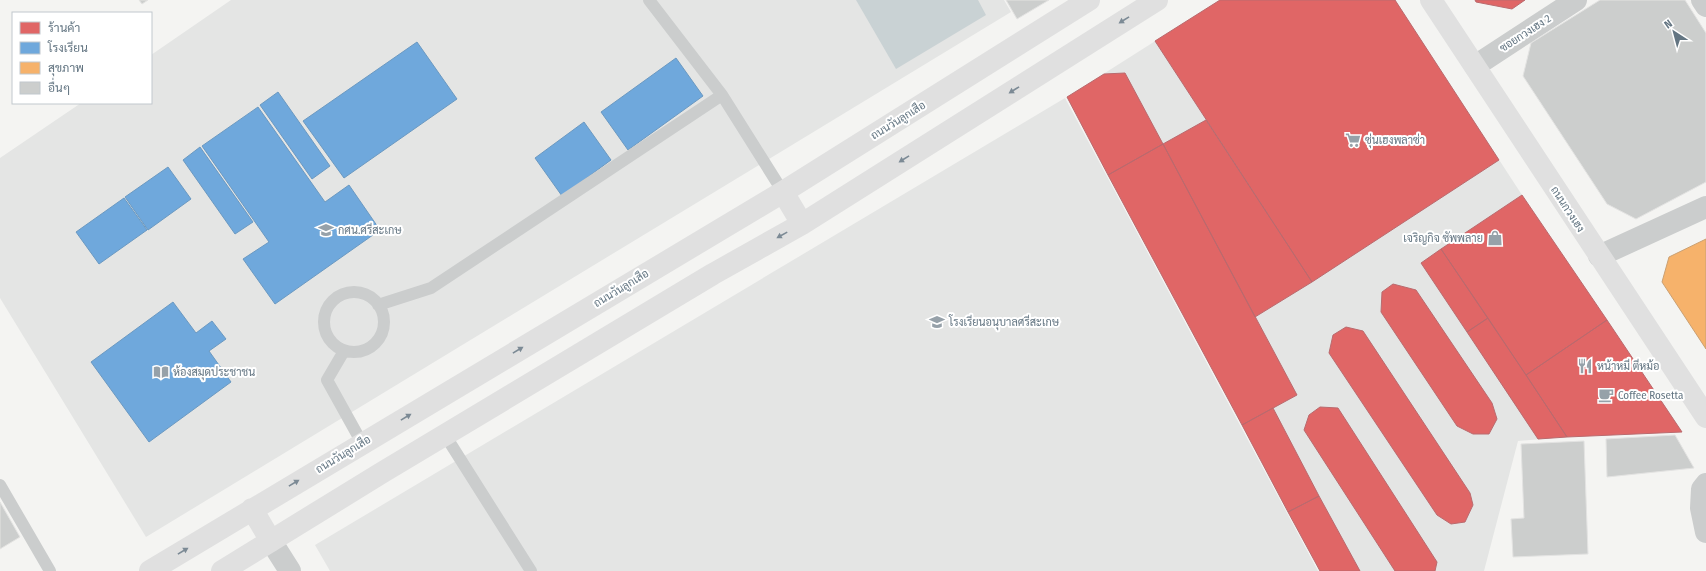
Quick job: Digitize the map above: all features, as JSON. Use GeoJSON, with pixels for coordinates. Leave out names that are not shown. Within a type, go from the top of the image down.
{"type":"FeatureCollection","features":[{"type":"Feature","properties":{"kind":"street","name":"ถนนวันลูกเสือ"},"geometry":{"type":"LineString","coordinates":[[150,571],[783,192],[1089,0]]}},
{"type":"Feature","properties":{"kind":"street"},"geometry":{"type":"LineString","coordinates":[[222,571],[713,274],[802,224],[1157,0]]}},
{"type":"Feature","properties":{"kind":"street","name":"ถนนกวงเฮง"},"geometry":{"type":"LineString","coordinates":[[1432,0],[1706,417]]}},
{"type":"Feature","properties":{"kind":"street","name":"ซอยกวงเฮง 2"},"geometry":{"type":"LineString","coordinates":[[1475,66],[1576,0]]}},
{"type":"Feature","properties":{"kind":"street"},"geometry":{"type":"LineString","coordinates":[[1702,0],[1706,6]]}},
{"type":"Feature","properties":{"kind":"street"},"geometry":{"type":"LineString","coordinates":[[783,192],[802,224]]}},
{"type":"Feature","properties":{"kind":"street"},"geometry":{"type":"LineString","coordinates":[[1599,256],[1706,206]]}},
{"type":"Feature","properties":{"kind":"street"},"geometry":{"type":"LineString","coordinates":[[1706,484],[1702,489],[1701,508],[1706,532]]}},
{"type":"Feature","properties":{"kind":"street"},"geometry":{"type":"LineString","coordinates":[[252,509],[290,571]]}},
{"type":"Feature","properties":{"kind":"lane"},"geometry":{"type":"LineString","coordinates":[[649,0],[722,95],[783,192]]}},
{"type":"Feature","properties":{"kind":"lane"},"geometry":{"type":"LineString","coordinates":[[378,305],[430,288],[722,95]]}},
{"type":"Feature","properties":{"kind":"lane"},"geometry":{"type":"LineString","coordinates":[[358,292],[369,296],[378,305],[383,316],[383,328],[378,340],[368,348],[357,352],[344,351],[333,344],[326,334],[324,322],[327,310],[334,300],[345,294],[358,292]]}},
{"type":"Feature","properties":{"kind":"lane"},"geometry":{"type":"LineString","coordinates":[[344,351],[327,380],[362,443]]}},
{"type":"Feature","properties":{"kind":"lane"},"geometry":{"type":"LineString","coordinates":[[445,435],[531,571]]}},
{"type":"Feature","properties":{"kind":"lane"},"geometry":{"type":"LineString","coordinates":[[0,485],[50,571]]}},
{"type":"Feature","properties":{"kind":"shaded area","name":"กศน.ศรีสะเกษ"},"geometry":{"type":"Polygon","coordinates":[[[231,0],[1004,0],[1011,12],[146,537],[0,298],[0,158],[80,104],[152,104],[152,54],[231,0]]]}},
{"type":"Feature","properties":{"kind":"shaded area"},"geometry":{"type":"Polygon","coordinates":[[[856,0],[978,0],[986,15],[896,69],[856,0]]]}},
{"type":"Feature","properties":{"kind":"shaded area"},"geometry":{"type":"Polygon","coordinates":[[[1220,0],[1395,0],[1522,195],[1441,249],[1567,437],[1518,441],[1484,571],[1320,571],[1067,97],[1220,0]]]}},
{"type":"Feature","properties":{"kind":"shaded area","name":"โรงเรียนอนุบาลศรีสะเกษ"},"geometry":{"type":"Polygon","coordinates":[[[1065,98],[1318,571],[330,571],[315,545],[1065,98]]]}},
{"type":"Feature","properties":{"kind":"building: ร้านค้า","name":"ซุ่นเฮงพลาซ่า"},"geometry":{"type":"Polygon","coordinates":[[[1220,0],[1395,0],[1499,160],[1312,282],[1155,41],[1220,0]]]}},
{"type":"Feature","properties":{"kind":"building: ร้านค้า"},"geometry":{"type":"Polygon","coordinates":[[[1475,0],[1525,0],[1512,9],[1476,2],[1475,0]]]}},
{"type":"Feature","properties":{"kind":"building: ร้านค้า"},"geometry":{"type":"Polygon","coordinates":[[[1125,73],[1163,144],[1108,175],[1067,97],[1104,74],[1125,73]]]}},
{"type":"Feature","properties":{"kind":"building: ร้านค้า"},"geometry":{"type":"Polygon","coordinates":[[[1206,120],[1312,282],[1255,317],[1163,144],[1206,120]]]}},
{"type":"Feature","properties":{"kind":"building: ร้านค้า"},"geometry":{"type":"Polygon","coordinates":[[[1163,144],[1297,395],[1242,425],[1108,175],[1163,144]]]}},
{"type":"Feature","properties":{"kind":"building: ร้านค้า"},"geometry":{"type":"Polygon","coordinates":[[[1522,195],[1607,320],[1526,375],[1441,249],[1522,195]]]}},
{"type":"Feature","properties":{"kind":"building: ร้านค้า"},"geometry":{"type":"Polygon","coordinates":[[[1441,249],[1488,318],[1467,332],[1421,263],[1441,249]]]}},
{"type":"Feature","properties":{"kind":"building: ร้านค้า"},"geometry":{"type":"Polygon","coordinates":[[[1393,284],[1416,290],[1492,403],[1497,419],[1489,434],[1473,434],[1457,426],[1381,312],[1382,292],[1393,284]]]}},
{"type":"Feature","properties":{"kind":"building: ร้านค้า"},"geometry":{"type":"Polygon","coordinates":[[[1488,318],[1567,437],[1538,439],[1467,332],[1488,318]]]}},
{"type":"Feature","properties":{"kind":"building: ร้านค้า"},"geometry":{"type":"Polygon","coordinates":[[[1607,320],[1682,432],[1567,437],[1526,375],[1607,320]]]}},
{"type":"Feature","properties":{"kind":"building: ร้านค้า"},"geometry":{"type":"Polygon","coordinates":[[[1346,327],[1363,331],[1470,493],[1473,505],[1465,522],[1451,524],[1437,515],[1329,353],[1333,335],[1346,327]]]}},
{"type":"Feature","properties":{"kind":"building: ร้านค้า"},"geometry":{"type":"Polygon","coordinates":[[[1320,407],[1338,408],[1437,562],[1435,571],[1395,571],[1304,430],[1309,415],[1320,407]]]}},
{"type":"Feature","properties":{"kind":"building: ร้านค้า"},"geometry":{"type":"Polygon","coordinates":[[[1273,408],[1319,496],[1288,512],[1242,425],[1273,408]]]}},
{"type":"Feature","properties":{"kind":"building: ร้านค้า"},"geometry":{"type":"Polygon","coordinates":[[[1319,496],[1360,571],[1320,571],[1288,512],[1319,496]]]}},
{"type":"Feature","properties":{"kind":"building: โรงเรียน"},"geometry":{"type":"Polygon","coordinates":[[[417,42],[457,99],[344,178],[303,121],[417,42]]]}},
{"type":"Feature","properties":{"kind":"building: โรงเรียน"},"geometry":{"type":"Polygon","coordinates":[[[676,58],[703,96],[628,150],[601,112],[676,58]]]}},
{"type":"Feature","properties":{"kind":"building: โรงเรียน"},"geometry":{"type":"Polygon","coordinates":[[[278,92],[330,166],[312,179],[260,105],[278,92]]]}},
{"type":"Feature","properties":{"kind":"building: โรงเรียน"},"geometry":{"type":"Polygon","coordinates":[[[258,107],[325,202],[349,185],[380,230],[275,304],[243,259],[269,242],[202,146],[258,107]]]}},
{"type":"Feature","properties":{"kind":"building: โรงเรียน"},"geometry":{"type":"Polygon","coordinates":[[[584,122],[611,160],[562,196],[535,158],[584,122]]]}},
{"type":"Feature","properties":{"kind":"building: โรงเรียน"},"geometry":{"type":"Polygon","coordinates":[[[200,147],[253,222],[235,234],[183,160],[200,147]]]}},
{"type":"Feature","properties":{"kind":"building: โรงเรียน"},"geometry":{"type":"Polygon","coordinates":[[[168,167],[191,199],[148,230],[125,197],[168,167]]]}},
{"type":"Feature","properties":{"kind":"building: โรงเรียน"},"geometry":{"type":"Polygon","coordinates":[[[124,198],[147,230],[99,264],[76,232],[124,198]]]}},
{"type":"Feature","properties":{"kind":"building: โรงเรียน","name":"ห้องสมุดประชาชน"},"geometry":{"type":"Polygon","coordinates":[[[173,302],[196,333],[212,321],[226,339],[209,351],[231,382],[149,442],[91,362],[173,302]]]}},
{"type":"Feature","properties":{"kind":"building: สุขภาพ"},"geometry":{"type":"Polygon","coordinates":[[[1706,239],[1706,349],[1662,282],[1669,257],[1706,239]]]}},
{"type":"Feature","properties":{"kind":"building: อื่นๆ"},"geometry":{"type":"Polygon","coordinates":[[[139,0],[148,0],[142,4],[139,0]]]}},
{"type":"Feature","properties":{"kind":"building: อื่นๆ"},"geometry":{"type":"Polygon","coordinates":[[[1006,0],[1049,0],[1017,19],[1006,0]]]}},
{"type":"Feature","properties":{"kind":"building: อื่นๆ"},"geometry":{"type":"Polygon","coordinates":[[[1600,0],[1685,0],[1706,33],[1706,182],[1636,219],[1607,204],[1523,76],[1531,43],[1600,0]]]}},
{"type":"Feature","properties":{"kind":"building: อื่นๆ"},"geometry":{"type":"Polygon","coordinates":[[[1675,435],[1694,468],[1607,477],[1606,439],[1675,435]]]}},
{"type":"Feature","properties":{"kind":"building: อื่นๆ"},"geometry":{"type":"Polygon","coordinates":[[[1584,441],[1588,554],[1513,557],[1511,519],[1524,518],[1521,444],[1584,441]]]}},
{"type":"Feature","properties":{"kind":"building: อื่นๆ"},"geometry":{"type":"Polygon","coordinates":[[[0,502],[20,537],[0,549],[0,502]]]}},
{"type":"Feature","properties":{"kind":"place","name":"ซุ่นเฮงพลาซ่า"},"geometry":{"type":"Point","coordinates":[1353,140]}},
{"type":"Feature","properties":{"kind":"place","name":"กศน.ศรีสะเกษ"},"geometry":{"type":"Point","coordinates":[326,230]}},
{"type":"Feature","properties":{"kind":"place","name":"เจริญกิจ ซัพพลาย"},"geometry":{"type":"Point","coordinates":[1495,238]}},
{"type":"Feature","properties":{"kind":"place","name":"โรงเรียนอนุบาลศรีสะเกษ"},"geometry":{"type":"Point","coordinates":[937,322]}},
{"type":"Feature","properties":{"kind":"place","name":"หน้าหมี ตีหม้อ"},"geometry":{"type":"Point","coordinates":[1585,366]}},
{"type":"Feature","properties":{"kind":"place","name":"ห้องสมุดประชาชน"},"geometry":{"type":"Point","coordinates":[161,372]}},
{"type":"Feature","properties":{"kind":"place","name":"Coffee Rosetta"},"geometry":{"type":"Point","coordinates":[1606,395]}}]}
